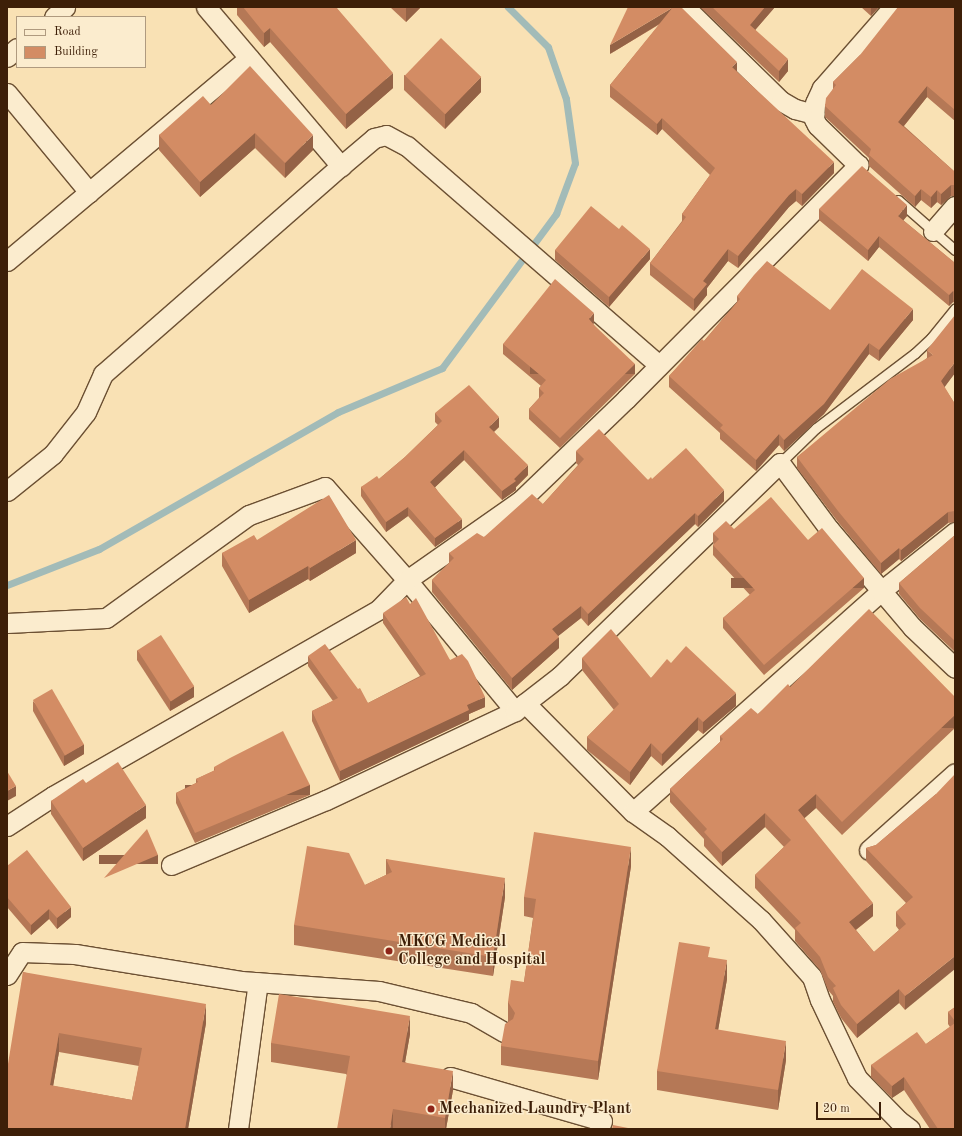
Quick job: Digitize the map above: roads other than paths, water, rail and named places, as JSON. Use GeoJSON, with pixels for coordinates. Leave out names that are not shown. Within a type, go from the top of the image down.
{"type":"FeatureCollection","features":[{"type":"Feature","properties":{"kind":"street"},"geometry":{"type":"LineString","coordinates":[[55,16],[65,7]]}},
{"type":"Feature","properties":{"kind":"street"},"geometry":{"type":"LineString","coordinates":[[206,7],[341,166]]}},
{"type":"Feature","properties":{"kind":"street"},"geometry":{"type":"LineString","coordinates":[[685,7],[781,101],[795,109],[814,116]]}},
{"type":"Feature","properties":{"kind":"street"},"geometry":{"type":"LineString","coordinates":[[7,826],[53,796],[379,610],[407,580],[520,501],[860,167],[822,132],[814,116],[816,99],[822,88],[893,7]]}},
{"type":"Feature","properties":{"kind":"street"},"geometry":{"type":"LineString","coordinates":[[7,57],[16,49]]}},
{"type":"Feature","properties":{"kind":"street"},"geometry":{"type":"LineString","coordinates":[[7,261],[249,58]]}},
{"type":"Feature","properties":{"kind":"street"},"geometry":{"type":"LineString","coordinates":[[7,93],[89,192]]}},
{"type":"Feature","properties":{"kind":"street"},"geometry":{"type":"LineString","coordinates":[[7,491],[54,454],[86,412],[103,374],[374,138],[386,135],[393,137],[407,146],[539,263],[659,365]]}},
{"type":"Feature","properties":{"kind":"street"},"geometry":{"type":"LineString","coordinates":[[933,231],[955,206]]}},
{"type":"Feature","properties":{"kind":"street"},"geometry":{"type":"LineString","coordinates":[[170,865],[326,800],[520,707],[560,676],[780,463],[829,529],[881,591],[912,627],[955,668]]}},
{"type":"Feature","properties":{"kind":"street"},"geometry":{"type":"LineString","coordinates":[[7,623],[106,618],[249,515],[325,487],[520,707],[633,812],[667,836],[761,920],[812,977],[820,1000],[857,1078],[898,1120],[910,1129]]}},
{"type":"Feature","properties":{"kind":"street"},"geometry":{"type":"LineString","coordinates":[[633,812],[881,591],[955,532]]}},
{"type":"Feature","properties":{"kind":"street"},"geometry":{"type":"LineString","coordinates":[[869,850],[955,773]]}},
{"type":"Feature","properties":{"kind":"street"},"geometry":{"type":"LineString","coordinates":[[7,975],[22,952],[75,954],[258,982],[379,991],[471,1013],[504,1032]]}},
{"type":"Feature","properties":{"kind":"street"},"geometry":{"type":"LineString","coordinates":[[238,1129],[258,982]]}},
{"type":"Feature","properties":{"kind":"street"},"geometry":{"type":"LineString","coordinates":[[450,1077],[602,1121],[599,1129]]}},
{"type":"Feature","properties":{"kind":"lane"},"geometry":{"type":"LineString","coordinates":[[892,195],[955,250]]}},
{"type":"Feature","properties":{"kind":"lane"},"geometry":{"type":"LineString","coordinates":[[780,463],[822,424],[915,353],[931,338],[955,308]]}},
{"type":"Feature","properties":{"kind":"waterway"},"geometry":{"type":"LineString","coordinates":[[7,585],[99,549],[338,412],[442,368],[556,214],[575,163],[566,99],[548,47],[508,7]]}},
{"type":"Feature","properties":{"kind":"place","name":"MKCG Medical College and Hospital"},"geometry":{"type":"Point","coordinates":[389,951]}},
{"type":"Feature","properties":{"kind":"place","name":"Mechanized Laundry Plant"},"geometry":{"type":"Point","coordinates":[431,1109]}}]}
